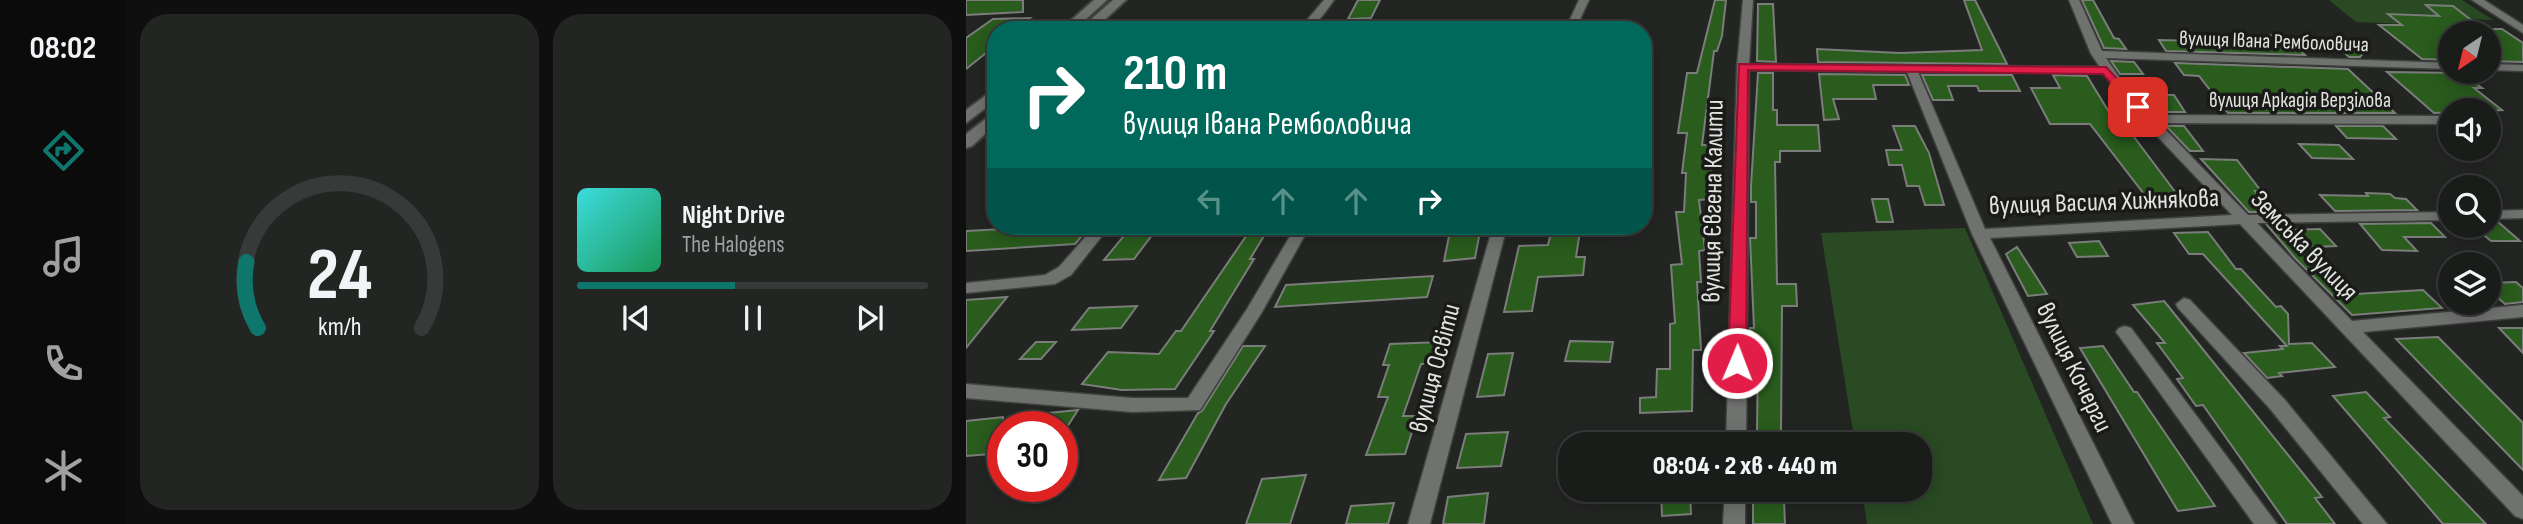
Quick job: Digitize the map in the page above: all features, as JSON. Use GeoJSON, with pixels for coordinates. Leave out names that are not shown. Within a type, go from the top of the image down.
{"type":"FeatureCollection","features":[{"type":"Feature","properties":{"kind":"main road"},"geometry":{"type":"LineString","coordinates":[[1076,21],[1101,0]]}},
{"type":"Feature","properties":{"kind":"main road"},"geometry":{"type":"LineString","coordinates":[[1097,21],[1120,0]]}},
{"type":"Feature","properties":{"kind":"main road"},"geometry":{"type":"LineString","coordinates":[[966,118],[987,100]]}},
{"type":"Feature","properties":{"kind":"main road"},"geometry":{"type":"LineString","coordinates":[[966,143],[987,123]]}},
{"type":"Feature","properties":{"kind":"street"},"geometry":{"type":"LineString","coordinates":[[1312,21],[1329,0]]}},
{"type":"Feature","properties":{"kind":"street"},"geometry":{"type":"LineString","coordinates":[[1574,21],[1584,0]]}},
{"type":"Feature","properties":{"kind":"street","name":"вулиця Євгена Калити"},"geometry":{"type":"LineString","coordinates":[[1736,432],[1743,67],[1748,0]]}},
{"type":"Feature","properties":{"kind":"street","name":"Земська вулиця"},"geometry":{"type":"LineString","coordinates":[[2074,0],[2106,70],[2523,510]]}},
{"type":"Feature","properties":{"kind":"street"},"geometry":{"type":"LineString","coordinates":[[2477,0],[2523,30]]}},
{"type":"Feature","properties":{"kind":"street","name":"вулиця Івана Ремболовича"},"geometry":{"type":"LineString","coordinates":[[2097,54],[2438,66]]}},
{"type":"Feature","properties":{"kind":"street"},"geometry":{"type":"LineString","coordinates":[[1743,67],[2106,70]]}},
{"type":"Feature","properties":{"kind":"street"},"geometry":{"type":"LineString","coordinates":[[2501,67],[2523,68]]}},
{"type":"Feature","properties":{"kind":"street","name":"вулиця Василя Хижнякова"},"geometry":{"type":"LineString","coordinates":[[1911,68],[1980,234],[2245,219],[2438,216]]}},
{"type":"Feature","properties":{"kind":"street","name":"вулиця Аркадія Верзілова"},"geometry":{"type":"LineString","coordinates":[[2150,119],[2438,120]]}},
{"type":"Feature","properties":{"kind":"street"},"geometry":{"type":"LineString","coordinates":[[2501,215],[2523,214]]}},
{"type":"Feature","properties":{"kind":"street","name":"вулиця Кочерги"},"geometry":{"type":"LineString","coordinates":[[1980,234],[2123,524]]}},
{"type":"Feature","properties":{"kind":"street"},"geometry":{"type":"LineString","coordinates":[[966,288],[1049,280],[1065,271],[1095,235]]}},
{"type":"Feature","properties":{"kind":"street"},"geometry":{"type":"LineString","coordinates":[[966,391],[1132,405],[1193,405],[1254,312],[1298,235]]}},
{"type":"Feature","properties":{"kind":"street","name":"вулиця Освіти"},"geometry":{"type":"LineString","coordinates":[[1419,524],[1498,235]]}},
{"type":"Feature","properties":{"kind":"street"},"geometry":{"type":"LineString","coordinates":[[2184,303],[2278,405],[2376,524]]}},
{"type":"Feature","properties":{"kind":"street"},"geometry":{"type":"LineString","coordinates":[[2350,327],[2523,311]]}},
{"type":"Feature","properties":{"kind":"street"},"geometry":{"type":"LineString","coordinates":[[2125,332],[2266,524]]}},
{"type":"Feature","properties":{"kind":"street"},"geometry":{"type":"LineString","coordinates":[[1734,524],[1735,502]]}},
{"type":"Feature","properties":{"kind":"green space"},"geometry":{"type":"Polygon","coordinates":[[[2329,0],[2462,0],[2493,20],[2400,17],[2407,24],[2356,22],[2329,0]]]}},
{"type":"Feature","properties":{"kind":"green space"},"geometry":{"type":"Polygon","coordinates":[[[1965,228],[2093,524],[1867,524],[1864,502],[1932,502],[1932,432],[1853,432],[1821,233],[1965,228]]]}},
{"type":"Feature","properties":{"kind":"building"},"geometry":{"type":"Polygon","coordinates":[[[966,0],[1023,0],[1023,12],[966,15],[966,0]]]}},
{"type":"Feature","properties":{"kind":"building"},"geometry":{"type":"Polygon","coordinates":[[[1358,0],[1380,0],[1371,18],[1348,19],[1358,0]]]}},
{"type":"Feature","properties":{"kind":"building"},"geometry":{"type":"Polygon","coordinates":[[[1715,0],[1726,0],[1722,36],[1717,51],[1714,51],[1702,145],[1713,145],[1710,199],[1699,200],[1705,250],[1699,251],[1701,282],[1697,282],[1701,350],[1693,350],[1692,411],[1640,413],[1640,398],[1656,397],[1657,369],[1670,369],[1670,324],[1675,323],[1671,265],[1682,264],[1676,212],[1684,212],[1686,173],[1682,173],[1687,133],[1678,133],[1687,73],[1697,73],[1715,0]]]}},
{"type":"Feature","properties":{"kind":"building"},"geometry":{"type":"Polygon","coordinates":[[[1964,0],[1975,0],[2007,64],[1818,62],[1817,49],[1900,53],[1982,50],[1964,0]]]}},
{"type":"Feature","properties":{"kind":"building"},"geometry":{"type":"Polygon","coordinates":[[[2082,0],[2093,0],[2114,38],[2119,39],[2126,49],[2104,48],[2082,0]]]}},
{"type":"Feature","properties":{"kind":"building"},"geometry":{"type":"Polygon","coordinates":[[[1758,4],[1773,4],[1776,62],[1757,61],[1758,4]]]}},
{"type":"Feature","properties":{"kind":"building"},"geometry":{"type":"Polygon","coordinates":[[[2426,5],[2453,6],[2472,21],[2438,21],[2438,60],[2422,59],[2379,25],[2402,25],[2388,14],[2439,16],[2426,5]]]}},
{"type":"Feature","properties":{"kind":"building"},"geometry":{"type":"Polygon","coordinates":[[[1030,18],[1026,21],[990,21],[1030,18]]]}},
{"type":"Feature","properties":{"kind":"building"},"geometry":{"type":"Polygon","coordinates":[[[987,23],[987,52],[966,69],[966,38],[987,23]]]}},
{"type":"Feature","properties":{"kind":"building"},"geometry":{"type":"Polygon","coordinates":[[[2501,29],[2523,43],[2523,62],[2501,61],[2501,29]]]}},
{"type":"Feature","properties":{"kind":"building"},"geometry":{"type":"Polygon","coordinates":[[[2263,35],[2286,36],[2305,55],[2166,51],[2159,40],[2198,41],[2194,38],[2212,38],[2217,43],[2272,44],[2263,35]]]}},
{"type":"Feature","properties":{"kind":"building"},"geometry":{"type":"Polygon","coordinates":[[[2333,42],[2353,43],[2364,52],[2360,57],[2349,57],[2333,42]]]}},
{"type":"Feature","properties":{"kind":"building"},"geometry":{"type":"Polygon","coordinates":[[[2111,61],[2134,62],[2143,74],[2120,74],[2111,61]]]}},
{"type":"Feature","properties":{"kind":"building"},"geometry":{"type":"Polygon","coordinates":[[[2175,63],[2348,69],[2395,113],[2228,113],[2199,76],[2184,75],[2175,63]]]}},
{"type":"Feature","properties":{"kind":"building"},"geometry":{"type":"Polygon","coordinates":[[[2387,72],[2438,73],[2438,84],[2476,84],[2482,88],[2474,88],[2487,98],[2438,98],[2438,113],[2434,113],[2387,72]]]}},
{"type":"Feature","properties":{"kind":"building"},"geometry":{"type":"Polygon","coordinates":[[[1758,73],[1773,73],[1773,110],[1777,110],[1777,125],[1818,125],[1820,151],[1780,151],[1780,162],[1775,162],[1777,284],[1796,284],[1797,306],[1782,306],[1781,431],[1757,431],[1758,353],[1749,353],[1750,328],[1754,328],[1750,238],[1756,238],[1756,202],[1751,202],[1751,186],[1758,73]]]}},
{"type":"Feature","properties":{"kind":"building"},"geometry":{"type":"Polygon","coordinates":[[[1819,74],[1905,75],[1909,85],[1873,85],[1876,99],[1833,99],[1839,119],[1824,120],[1819,74]]]}},
{"type":"Feature","properties":{"kind":"building"},"geometry":{"type":"Polygon","coordinates":[[[1922,75],[2012,75],[2020,91],[1979,91],[1977,86],[1948,86],[1953,100],[1933,100],[1922,75]]]}},
{"type":"Feature","properties":{"kind":"building"},"geometry":{"type":"Polygon","coordinates":[[[2053,75],[2087,76],[2112,117],[2119,117],[2176,193],[2144,194],[2090,124],[2050,124],[2031,88],[2060,88],[2053,75]]]}},
{"type":"Feature","properties":{"kind":"building"},"geometry":{"type":"Polygon","coordinates":[[[2146,95],[2174,95],[2185,112],[2157,112],[2146,95]]]}},
{"type":"Feature","properties":{"kind":"building"},"geometry":{"type":"Polygon","coordinates":[[[1893,126],[1915,126],[1929,153],[1944,205],[1925,205],[1919,186],[1907,186],[1902,165],[1889,165],[1886,150],[1902,150],[1893,126]]]}},
{"type":"Feature","properties":{"kind":"building"},"geometry":{"type":"Polygon","coordinates":[[[2166,126],[2184,126],[2203,151],[2190,151],[2166,126]]]}},
{"type":"Feature","properties":{"kind":"building"},"geometry":{"type":"Polygon","coordinates":[[[2336,126],[2383,126],[2396,139],[2347,138],[2336,126]]]}},
{"type":"Feature","properties":{"kind":"building"},"geometry":{"type":"Polygon","coordinates":[[[2299,144],[2339,145],[2353,159],[2312,158],[2299,144]]]}},
{"type":"Feature","properties":{"kind":"building"},"geometry":{"type":"Polygon","coordinates":[[[2201,159],[2237,160],[2261,191],[2255,191],[2273,212],[2249,212],[2201,159]]]}},
{"type":"Feature","properties":{"kind":"building"},"geometry":{"type":"Polygon","coordinates":[[[2366,193],[2390,194],[2395,198],[2406,199],[2417,210],[2335,211],[2320,195],[2368,196],[2366,193]]]}},
{"type":"Feature","properties":{"kind":"building"},"geometry":{"type":"Polygon","coordinates":[[[1872,199],[1888,199],[1893,222],[1877,222],[1872,199]]]}},
{"type":"Feature","properties":{"kind":"building"},"geometry":{"type":"Polygon","coordinates":[[[1994,199],[2015,199],[2022,215],[2001,215],[1994,199]]]}},
{"type":"Feature","properties":{"kind":"building"},"geometry":{"type":"Polygon","coordinates":[[[2431,223],[2438,230],[2438,237],[2404,237],[2417,251],[2382,250],[2360,224],[2431,223]]]}},
{"type":"Feature","properties":{"kind":"building"},"geometry":{"type":"Polygon","coordinates":[[[2501,224],[2520,241],[2491,241],[2487,238],[2501,238],[2501,224]]]}},
{"type":"Feature","properties":{"kind":"building"},"geometry":{"type":"Polygon","coordinates":[[[2267,225],[2285,225],[2289,230],[2320,229],[2336,246],[2313,247],[2356,294],[2423,290],[2438,304],[2438,308],[2352,315],[2295,258],[2267,225]]]}},
{"type":"Feature","properties":{"kind":"building"},"geometry":{"type":"Polygon","coordinates":[[[987,230],[987,235],[1082,235],[1075,244],[966,251],[966,231],[987,230]]]}},
{"type":"Feature","properties":{"kind":"building"},"geometry":{"type":"Polygon","coordinates":[[[2208,232],[2236,269],[2241,269],[2276,307],[2281,306],[2288,314],[2289,344],[2312,343],[2335,367],[2279,373],[2282,376],[2267,378],[2244,353],[2283,349],[2280,346],[2287,346],[2203,254],[2189,254],[2174,233],[2208,232]]]}},
{"type":"Feature","properties":{"kind":"building"},"geometry":{"type":"Polygon","coordinates":[[[1125,235],[1152,235],[1134,259],[1104,260],[1125,235]]]}},
{"type":"Feature","properties":{"kind":"building"},"geometry":{"type":"Polygon","coordinates":[[[1247,235],[1265,235],[1250,259],[1254,259],[1210,331],[1214,331],[1175,389],[1122,390],[1082,384],[1108,352],[1159,354],[1176,331],[1181,331],[1247,235]]]}},
{"type":"Feature","properties":{"kind":"building"},"geometry":{"type":"Polygon","coordinates":[[[1449,235],[1479,235],[1475,258],[1444,261],[1449,235]]]}},
{"type":"Feature","properties":{"kind":"building"},"geometry":{"type":"Polygon","coordinates":[[[1550,235],[1579,235],[1576,257],[1585,257],[1583,275],[1538,277],[1532,311],[1504,312],[1519,246],[1548,245],[1550,235]]]}},
{"type":"Feature","properties":{"kind":"building"},"geometry":{"type":"Polygon","coordinates":[[[2099,241],[2108,256],[2077,257],[2069,243],[2099,241]]]}},
{"type":"Feature","properties":{"kind":"building"},"geometry":{"type":"Polygon","coordinates":[[[2017,247],[2047,294],[2028,296],[2006,254],[2017,247]]]}},
{"type":"Feature","properties":{"kind":"building"},"geometry":{"type":"Polygon","coordinates":[[[1433,276],[1427,297],[1275,307],[1286,285],[1433,276]]]}},
{"type":"Feature","properties":{"kind":"building"},"geometry":{"type":"Polygon","coordinates":[[[2516,282],[2523,288],[2523,302],[2505,304],[2501,300],[2501,283],[2516,282]]]}},
{"type":"Feature","properties":{"kind":"building"},"geometry":{"type":"Polygon","coordinates":[[[1007,297],[966,348],[966,300],[1007,297]]]}},
{"type":"Feature","properties":{"kind":"building"},"geometry":{"type":"Polygon","coordinates":[[[2164,301],[2322,497],[2315,498],[2335,524],[2287,524],[2203,405],[2196,406],[2177,379],[2183,378],[2157,343],[2165,343],[2133,305],[2164,301]]]}},
{"type":"Feature","properties":{"kind":"building"},"geometry":{"type":"Polygon","coordinates":[[[1137,306],[1121,328],[1072,330],[1089,308],[1137,306]]]}},
{"type":"Feature","properties":{"kind":"building"},"geometry":{"type":"Polygon","coordinates":[[[2499,328],[2523,328],[2523,353],[2499,328]]]}},
{"type":"Feature","properties":{"kind":"building"},"geometry":{"type":"Polygon","coordinates":[[[2438,337],[2523,423],[2523,470],[2396,339],[2438,337]]]}},
{"type":"Feature","properties":{"kind":"building"},"geometry":{"type":"Polygon","coordinates":[[[1570,341],[1613,342],[1610,362],[1565,361],[1570,341]]]}},
{"type":"Feature","properties":{"kind":"building"},"geometry":{"type":"Polygon","coordinates":[[[1036,342],[1056,342],[1041,359],[1020,359],[1036,342]]]}},
{"type":"Feature","properties":{"kind":"building"},"geometry":{"type":"Polygon","coordinates":[[[1441,342],[1435,363],[1421,364],[1403,416],[1417,416],[1405,454],[1366,455],[1388,397],[1378,397],[1389,365],[1383,365],[1390,344],[1441,342]]]}},
{"type":"Feature","properties":{"kind":"building"},"geometry":{"type":"Polygon","coordinates":[[[1243,346],[1265,346],[1226,404],[1186,478],[1159,480],[1198,413],[1202,411],[1243,346]]]}},
{"type":"Feature","properties":{"kind":"building"},"geometry":{"type":"Polygon","coordinates":[[[2103,346],[2215,506],[2178,511],[2080,348],[2103,346]]]}},
{"type":"Feature","properties":{"kind":"building"},"geometry":{"type":"Polygon","coordinates":[[[1513,353],[1504,395],[1477,397],[1488,354],[1513,353]]]}},
{"type":"Feature","properties":{"kind":"building"},"geometry":{"type":"Polygon","coordinates":[[[2366,392],[2390,417],[2384,418],[2486,524],[2443,524],[2333,396],[2366,392]]]}},
{"type":"Feature","properties":{"kind":"building"},"geometry":{"type":"Polygon","coordinates":[[[987,419],[987,454],[966,456],[966,421],[987,419]]]}},
{"type":"Feature","properties":{"kind":"building"},"geometry":{"type":"Polygon","coordinates":[[[1508,432],[1501,466],[1457,468],[1466,434],[1508,432]]]}},
{"type":"Feature","properties":{"kind":"building"},"geometry":{"type":"Polygon","coordinates":[[[1306,475],[1290,524],[1246,524],[1262,479],[1306,475]]]}},
{"type":"Feature","properties":{"kind":"building"},"geometry":{"type":"Polygon","coordinates":[[[1488,493],[1484,524],[1443,524],[1448,497],[1488,493]]]}},
{"type":"Feature","properties":{"kind":"building"},"geometry":{"type":"Polygon","coordinates":[[[1661,502],[1690,502],[1691,514],[1662,516],[1661,502]]]}},
{"type":"Feature","properties":{"kind":"building"},"geometry":{"type":"Polygon","coordinates":[[[1753,502],[1784,502],[1785,524],[1753,524],[1753,502]]]}},
{"type":"Feature","properties":{"kind":"building"},"geometry":{"type":"Polygon","coordinates":[[[1394,503],[1388,524],[1346,524],[1351,506],[1394,503]]]}},
{"type":"Feature","properties":{"kind":"route"},"geometry":{"type":"LineString","coordinates":[[1737,363],[1743,67],[2106,70],[2138,107]]}}]}
